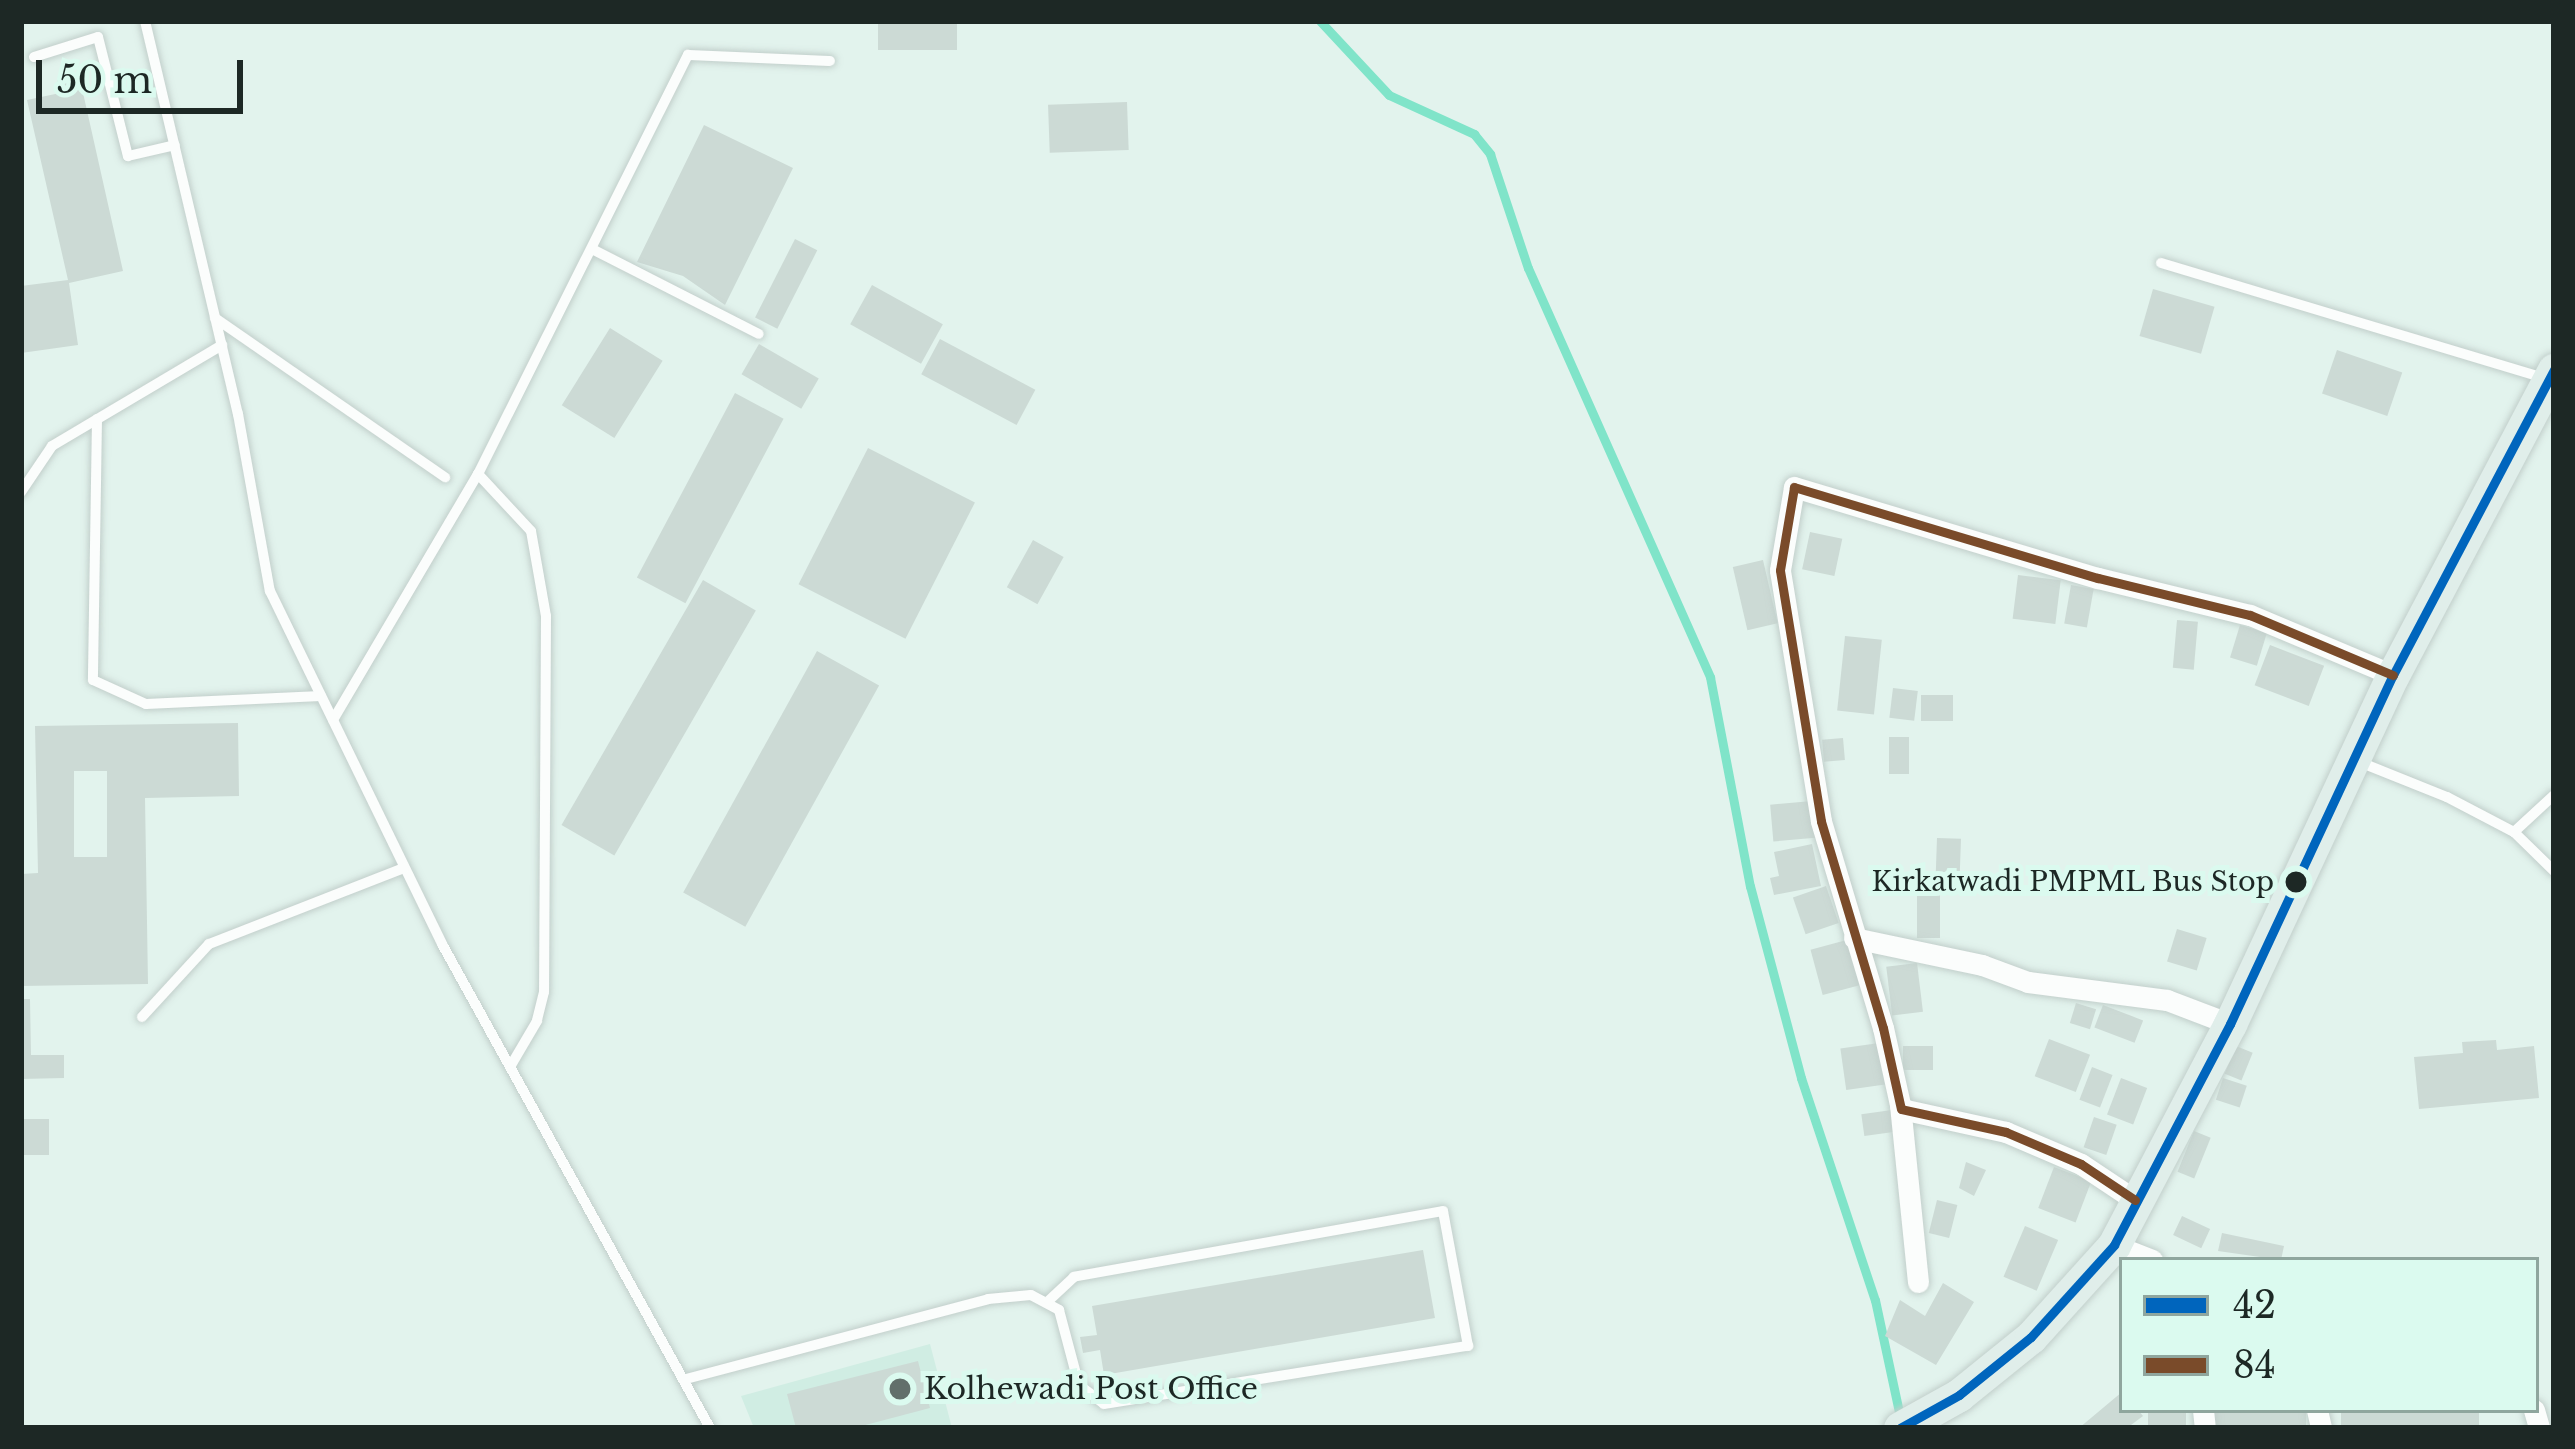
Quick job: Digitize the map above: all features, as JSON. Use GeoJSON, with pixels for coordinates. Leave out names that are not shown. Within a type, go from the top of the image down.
{"type":"FeatureCollection","features":[{"type":"Feature","properties":{"kind":"main road"},"geometry":{"type":"LineString","coordinates":[[1900,1428],[1959,1395],[2031,1336],[2114,1245],[2230,1024],[2393,675],[2552,371]]}},
{"type":"Feature","properties":{"kind":"street"},"geometry":{"type":"LineString","coordinates":[[1918,1282],[1900,1105],[1821,821],[1780,570],[1794,487],[2098,578],[2250,615],[2393,675]]}},
{"type":"Feature","properties":{"kind":"street"},"geometry":{"type":"LineString","coordinates":[[1854,938],[1982,964],[2028,982],[2167,1000],[2230,1024]]}},
{"type":"Feature","properties":{"kind":"street"},"geometry":{"type":"LineString","coordinates":[[1900,1105],[2006,1132],[2081,1164],[2135,1200]]}},
{"type":"Feature","properties":{"kind":"street"},"geometry":{"type":"LineString","coordinates":[[2114,1245],[2144,1257]]}},
{"type":"Feature","properties":{"kind":"lane"},"geometry":{"type":"LineString","coordinates":[[145,21],[222,345],[270,591],[404,868],[710,1428]]}},
{"type":"Feature","properties":{"kind":"lane"},"geometry":{"type":"LineString","coordinates":[[34,57],[98,38],[128,156],[175,146]]}},
{"type":"Feature","properties":{"kind":"lane"},"geometry":{"type":"LineString","coordinates":[[333,720],[478,474],[688,55],[830,61]]}},
{"type":"Feature","properties":{"kind":"lane"},"geometry":{"type":"LineString","coordinates":[[592,249],[759,334]]}},
{"type":"Feature","properties":{"kind":"lane"},"geometry":{"type":"LineString","coordinates":[[2161,262],[2552,371]]}},
{"type":"Feature","properties":{"kind":"lane"},"geometry":{"type":"LineString","coordinates":[[215,317],[445,477]]}},
{"type":"Feature","properties":{"kind":"lane"},"geometry":{"type":"LineString","coordinates":[[21,492],[52,446],[222,345]]}},
{"type":"Feature","properties":{"kind":"lane"},"geometry":{"type":"LineString","coordinates":[[97,419],[93,680],[146,704],[322,696]]}},
{"type":"Feature","properties":{"kind":"lane"},"geometry":{"type":"LineString","coordinates":[[478,474],[531,531],[546,616],[544,992],[537,1021],[510,1066]]}},
{"type":"Feature","properties":{"kind":"lane"},"geometry":{"type":"LineString","coordinates":[[2354,760],[2446,796],[2514,832],[2554,871]]}},
{"type":"Feature","properties":{"kind":"lane"},"geometry":{"type":"LineString","coordinates":[[2514,832],[2554,795]]}},
{"type":"Feature","properties":{"kind":"lane"},"geometry":{"type":"LineString","coordinates":[[142,1017],[209,944],[404,868]]}},
{"type":"Feature","properties":{"kind":"lane"},"geometry":{"type":"LineString","coordinates":[[686,1379],[988,1299],[1031,1295],[1048,1300],[1065,1322],[1079,1385],[1105,1404],[1468,1346],[1443,1211],[1074,1276],[1048,1300]]}},
{"type":"Feature","properties":{"kind":"shaded area"},"geometry":{"type":"Polygon","coordinates":[[[930,1344],[952,1428],[754,1428],[741,1396],[930,1344]]]}},
{"type":"Feature","properties":{"kind":"building"},"geometry":{"type":"Polygon","coordinates":[[[878,21],[957,21],[957,50],[878,50],[878,21]]]}},
{"type":"Feature","properties":{"kind":"building"},"geometry":{"type":"Polygon","coordinates":[[[79,75],[123,271],[69,283],[78,345],[21,353],[21,286],[68,280],[27,100],[60,93],[57,80],[79,75]]]}},
{"type":"Feature","properties":{"kind":"building"},"geometry":{"type":"Polygon","coordinates":[[[1127,102],[1129,150],[1050,153],[1048,105],[1127,102]]]}},
{"type":"Feature","properties":{"kind":"building"},"geometry":{"type":"Polygon","coordinates":[[[704,125],[793,168],[725,305],[683,276],[637,262],[704,125]]]}},
{"type":"Feature","properties":{"kind":"building"},"geometry":{"type":"Polygon","coordinates":[[[795,239],[817,250],[777,329],[755,317],[795,239]]]}},
{"type":"Feature","properties":{"kind":"building"},"geometry":{"type":"Polygon","coordinates":[[[872,285],[943,324],[921,364],[850,324],[872,285]]]}},
{"type":"Feature","properties":{"kind":"building"},"geometry":{"type":"Polygon","coordinates":[[[2153,289],[2215,307],[2201,354],[2139,336],[2153,289]]]}},
{"type":"Feature","properties":{"kind":"building"},"geometry":{"type":"Polygon","coordinates":[[[610,328],[663,361],[614,438],[562,405],[610,328]]]}},
{"type":"Feature","properties":{"kind":"building"},"geometry":{"type":"Polygon","coordinates":[[[940,339],[1035,390],[1017,425],[921,374],[940,339]]]}},
{"type":"Feature","properties":{"kind":"building"},"geometry":{"type":"Polygon","coordinates":[[[759,344],[819,378],[801,409],[742,374],[759,344]]]}},
{"type":"Feature","properties":{"kind":"building"},"geometry":{"type":"Polygon","coordinates":[[[2337,350],[2402,372],[2387,416],[2322,393],[2337,350]]]}},
{"type":"Feature","properties":{"kind":"building"},"geometry":{"type":"Polygon","coordinates":[[[735,393],[784,419],[685,603],[637,578],[735,393]]]}},
{"type":"Feature","properties":{"kind":"building"},"geometry":{"type":"Polygon","coordinates":[[[868,448],[975,502],[905,639],[799,584],[868,448]]]}},
{"type":"Feature","properties":{"kind":"building"},"geometry":{"type":"Polygon","coordinates":[[[1810,532],[1842,539],[1834,576],[1802,569],[1810,532]]]}},
{"type":"Feature","properties":{"kind":"building"},"geometry":{"type":"Polygon","coordinates":[[[1033,540],[1064,557],[1037,604],[1007,587],[1033,540]]]}},
{"type":"Feature","properties":{"kind":"building"},"geometry":{"type":"Polygon","coordinates":[[[1763,560],[1778,623],[1747,630],[1733,567],[1763,560]]]}},
{"type":"Feature","properties":{"kind":"building"},"geometry":{"type":"Polygon","coordinates":[[[2018,575],[2061,580],[2055,624],[2013,619],[2018,575]]]}},
{"type":"Feature","properties":{"kind":"building"},"geometry":{"type":"Polygon","coordinates":[[[703,580],[756,610],[614,856],[562,825],[703,580]]]}},
{"type":"Feature","properties":{"kind":"building"},"geometry":{"type":"Polygon","coordinates":[[[2071,585],[2094,589],[2087,627],[2064,623],[2071,585]]]}},
{"type":"Feature","properties":{"kind":"building"},"geometry":{"type":"Polygon","coordinates":[[[2177,620],[2198,622],[2194,670],[2173,668],[2177,620]]]}},
{"type":"Feature","properties":{"kind":"building"},"geometry":{"type":"Polygon","coordinates":[[[2240,625],[2267,633],[2257,666],[2230,658],[2240,625]]]}},
{"type":"Feature","properties":{"kind":"building"},"geometry":{"type":"Polygon","coordinates":[[[1845,636],[1882,640],[1874,714],[1837,711],[1845,636]]]}},
{"type":"Feature","properties":{"kind":"building"},"geometry":{"type":"Polygon","coordinates":[[[2270,645],[2324,666],[2309,706],[2255,685],[2270,645]]]}},
{"type":"Feature","properties":{"kind":"building"},"geometry":{"type":"Polygon","coordinates":[[[817,651],[879,685],[745,927],[683,892],[817,651]]]}},
{"type":"Feature","properties":{"kind":"building"},"geometry":{"type":"Polygon","coordinates":[[[1893,688],[1918,691],[1914,721],[1889,718],[1893,688]]]}},
{"type":"Feature","properties":{"kind":"building"},"geometry":{"type":"Polygon","coordinates":[[[1921,695],[1953,695],[1953,721],[1921,721],[1921,695]]]}},
{"type":"Feature","properties":{"kind":"building"},"geometry":{"type":"Polygon","coordinates":[[[238,723],[239,796],[145,798],[148,984],[21,986],[21,874],[38,873],[35,726],[238,723]],[[74,771],[74,857],[107,857],[107,771],[74,771]]]}},
{"type":"Feature","properties":{"kind":"building"},"geometry":{"type":"Polygon","coordinates":[[[1889,737],[1909,737],[1909,774],[1889,774],[1889,737]]]}},
{"type":"Feature","properties":{"kind":"building"},"geometry":{"type":"Polygon","coordinates":[[[1843,738],[1845,760],[1824,762],[1822,740],[1843,738]]]}},
{"type":"Feature","properties":{"kind":"building"},"geometry":{"type":"Polygon","coordinates":[[[1812,801],[1815,838],[1773,842],[1770,805],[1812,801]]]}},
{"type":"Feature","properties":{"kind":"building"},"geometry":{"type":"Polygon","coordinates":[[[1937,838],[1961,839],[1960,874],[1936,873],[1937,838]]]}},
{"type":"Feature","properties":{"kind":"building"},"geometry":{"type":"Polygon","coordinates":[[[1812,844],[1821,886],[1774,895],[1770,878],[1779,876],[1774,852],[1812,844]]]}},
{"type":"Feature","properties":{"kind":"building"},"geometry":{"type":"Polygon","coordinates":[[[1826,886],[1839,923],[1806,934],[1793,897],[1826,886]]]}},
{"type":"Feature","properties":{"kind":"building"},"geometry":{"type":"Polygon","coordinates":[[[1917,890],[1940,890],[1940,938],[1917,938],[1917,890]]]}},
{"type":"Feature","properties":{"kind":"building"},"geometry":{"type":"Polygon","coordinates":[[[2177,929],[2207,938],[2197,971],[2167,962],[2177,929]]]}},
{"type":"Feature","properties":{"kind":"building"},"geometry":{"type":"Polygon","coordinates":[[[1854,938],[1866,983],[1823,995],[1811,950],[1854,938]]]}},
{"type":"Feature","properties":{"kind":"building"},"geometry":{"type":"Polygon","coordinates":[[[1917,963],[1923,1012],[1892,1015],[1886,967],[1917,963]]]}},
{"type":"Feature","properties":{"kind":"building"},"geometry":{"type":"Polygon","coordinates":[[[21,999],[30,999],[31,1055],[64,1055],[64,1078],[21,1079],[21,999]]]}},
{"type":"Feature","properties":{"kind":"building"},"geometry":{"type":"Polygon","coordinates":[[[2076,1003],[2096,1009],[2090,1029],[2070,1023],[2076,1003]]]}},
{"type":"Feature","properties":{"kind":"building"},"geometry":{"type":"Polygon","coordinates":[[[2103,1005],[2143,1020],[2135,1043],[2094,1027],[2103,1005]]]}},
{"type":"Feature","properties":{"kind":"building"},"geometry":{"type":"Polygon","coordinates":[[[2049,1039],[2090,1055],[2076,1092],[2035,1076],[2049,1039]]]}},
{"type":"Feature","properties":{"kind":"building"},"geometry":{"type":"Polygon","coordinates":[[[2496,1040],[2497,1050],[2534,1046],[2539,1098],[2419,1109],[2414,1057],[2463,1053],[2462,1042],[2496,1040]]]}},
{"type":"Feature","properties":{"kind":"building"},"geometry":{"type":"Polygon","coordinates":[[[1879,1043],[1885,1085],[1846,1090],[1840,1048],[1879,1043]]]}},
{"type":"Feature","properties":{"kind":"building"},"geometry":{"type":"Polygon","coordinates":[[[1903,1046],[1933,1046],[1933,1070],[1903,1070],[1903,1046]]]}},
{"type":"Feature","properties":{"kind":"building"},"geometry":{"type":"Polygon","coordinates":[[[2236,1046],[2253,1053],[2241,1081],[2225,1074],[2236,1046]]]}},
{"type":"Feature","properties":{"kind":"building"},"geometry":{"type":"Polygon","coordinates":[[[2092,1067],[2113,1075],[2100,1108],[2079,1100],[2092,1067]]]}},
{"type":"Feature","properties":{"kind":"building"},"geometry":{"type":"Polygon","coordinates":[[[2121,1078],[2147,1088],[2133,1124],[2107,1114],[2121,1078]]]}},
{"type":"Feature","properties":{"kind":"building"},"geometry":{"type":"Polygon","coordinates":[[[2223,1078],[2247,1086],[2240,1108],[2216,1100],[2223,1078]]]}},
{"type":"Feature","properties":{"kind":"building"},"geometry":{"type":"Polygon","coordinates":[[[1892,1110],[1895,1132],[1864,1136],[1861,1114],[1892,1110]]]}},
{"type":"Feature","properties":{"kind":"building"},"geometry":{"type":"Polygon","coordinates":[[[2094,1117],[2117,1125],[2106,1155],[2084,1147],[2094,1117]]]}},
{"type":"Feature","properties":{"kind":"building"},"geometry":{"type":"Polygon","coordinates":[[[21,1119],[49,1119],[49,1155],[21,1155],[21,1119]]]}},
{"type":"Feature","properties":{"kind":"building"},"geometry":{"type":"Polygon","coordinates":[[[2194,1131],[2211,1138],[2194,1179],[2178,1172],[2194,1131]]]}},
{"type":"Feature","properties":{"kind":"building"},"geometry":{"type":"Polygon","coordinates":[[[1966,1162],[1986,1170],[1974,1196],[1959,1188],[1966,1162]]]}},
{"type":"Feature","properties":{"kind":"building"},"geometry":{"type":"Polygon","coordinates":[[[2054,1167],[2091,1181],[2076,1222],[2038,1208],[2054,1167]]]}},
{"type":"Feature","properties":{"kind":"building"},"geometry":{"type":"Polygon","coordinates":[[[1937,1200],[1957,1205],[1949,1238],[1929,1233],[1937,1200]]]}},
{"type":"Feature","properties":{"kind":"building"},"geometry":{"type":"Polygon","coordinates":[[[2182,1216],[2210,1229],[2201,1248],[2173,1235],[2182,1216]]]}},
{"type":"Feature","properties":{"kind":"building"},"geometry":{"type":"Polygon","coordinates":[[[2025,1226],[2058,1240],[2037,1291],[2004,1277],[2025,1226]]]}},
{"type":"Feature","properties":{"kind":"building"},"geometry":{"type":"Polygon","coordinates":[[[2222,1233],[2284,1246],[2282,1257],[2218,1251],[2222,1233]]]}},
{"type":"Feature","properties":{"kind":"building"},"geometry":{"type":"Polygon","coordinates":[[[1423,1250],[1435,1318],[1104,1375],[1100,1350],[1083,1353],[1080,1337],[1097,1335],[1092,1306],[1423,1250]]]}},
{"type":"Feature","properties":{"kind":"building"},"geometry":{"type":"Polygon","coordinates":[[[1943,1283],[1974,1302],[1936,1365],[1885,1336],[1900,1300],[1925,1316],[1943,1283]]]}},
{"type":"Feature","properties":{"kind":"building"},"geometry":{"type":"Polygon","coordinates":[[[918,1361],[930,1408],[854,1428],[796,1428],[787,1394],[918,1361]]]}},
{"type":"Feature","properties":{"kind":"building"},"geometry":{"type":"Polygon","coordinates":[[[2119,1395],[2119,1413],[2143,1416],[2127,1428],[2079,1428],[2119,1395]]]}},
{"type":"Feature","properties":{"kind":"building"},"geometry":{"type":"Polygon","coordinates":[[[2148,1413],[2186,1413],[2186,1428],[2148,1428],[2148,1413]]]}},
{"type":"Feature","properties":{"kind":"building"},"geometry":{"type":"Polygon","coordinates":[[[2210,1413],[2306,1413],[2306,1428],[2210,1428],[2210,1413]]]}},
{"type":"Feature","properties":{"kind":"building"},"geometry":{"type":"Polygon","coordinates":[[[2341,1413],[2479,1413],[2479,1428],[2341,1428],[2341,1413]]]}},
{"type":"Feature","properties":{"kind":"waterway"},"geometry":{"type":"LineString","coordinates":[[1320,21],[1389,95],[1474,134],[1490,154],[1528,268],[1710,677],[1750,886],[1801,1078],[1875,1300],[1900,1417]]}},
{"type":"Feature","properties":{"kind":"transit line","name":"42"},"geometry":{"type":"LineString","coordinates":[[1900,1428],[1959,1395],[2031,1337],[2114,1245],[2230,1024],[2393,675],[2554,370]]}},
{"type":"Feature","properties":{"kind":"transit line","name":"84"},"geometry":{"type":"LineString","coordinates":[[2135,1200],[2081,1164],[2006,1132],[1901,1109],[1883,1028],[1821,821],[1780,570],[1794,487],[2098,578],[2250,615],[2393,675]]}},
{"type":"Feature","properties":{"kind":"place","name":"Kirkatwadi PMPML Bus Stop"},"geometry":{"type":"Point","coordinates":[2296,882]}},
{"type":"Feature","properties":{"kind":"place","name":"Kolhewadi Post Office"},"geometry":{"type":"Point","coordinates":[900,1389]}}]}
